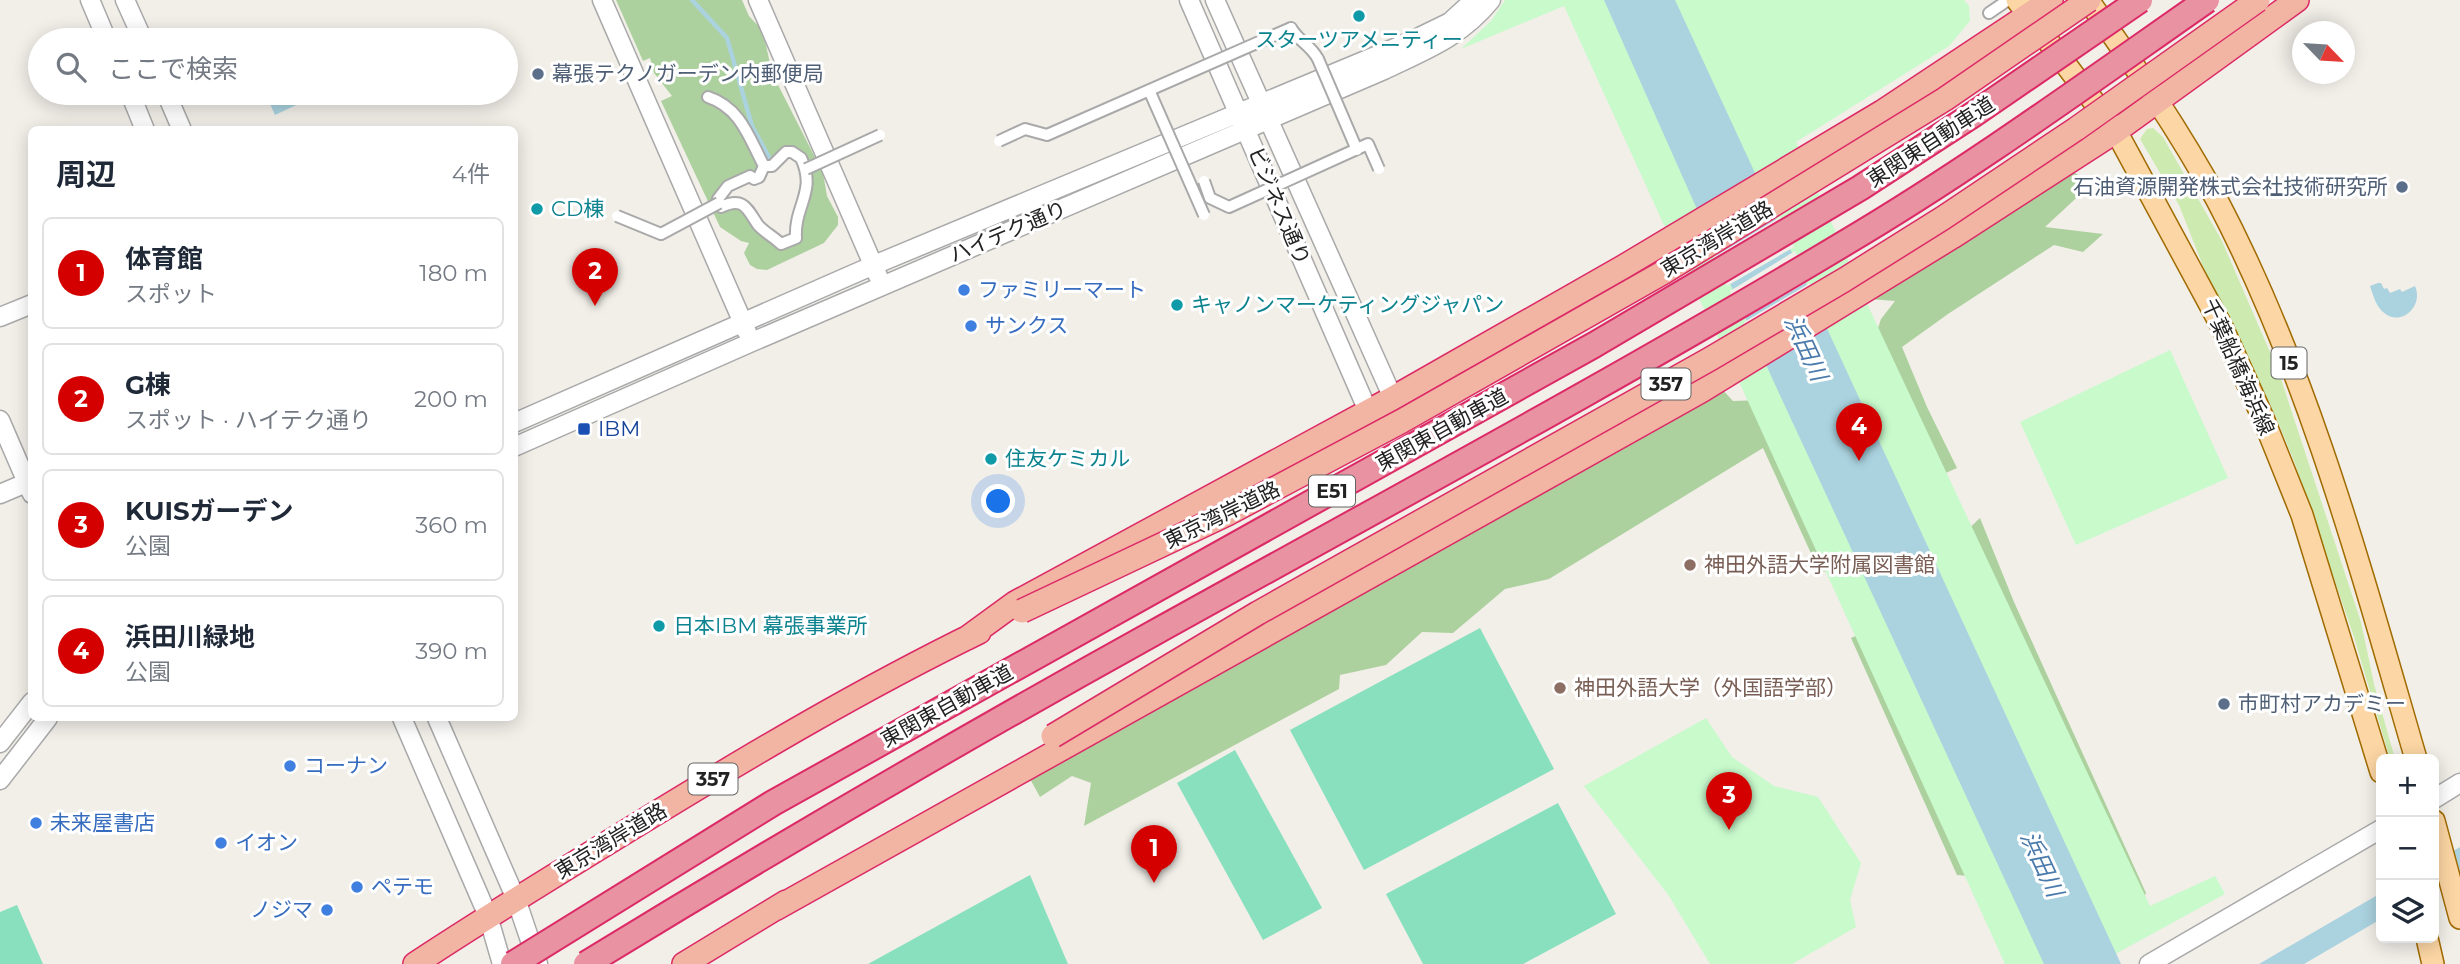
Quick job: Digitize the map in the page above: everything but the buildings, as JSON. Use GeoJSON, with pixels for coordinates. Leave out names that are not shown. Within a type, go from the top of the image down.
{"type":"FeatureCollection","features":[{"type":"Feature","properties":{"kind":"highway","name":"357"},"geometry":{"type":"LineString","coordinates":[[967,638],[1015,603],[1393,398],[1623,267],[1893,105],[2024,7],[2051,0]]}},
{"type":"Feature","properties":{"kind":"highway","name":"東京湾岸道路"},"geometry":{"type":"LineString","coordinates":[[415,964],[488,916],[754,754],[927,656],[1250,502],[1402,421],[1628,293],[1945,99],[2088,0]]}},
{"type":"Feature","properties":{"kind":"highway","name":"東関東自動車道"},"geometry":{"type":"LineString","coordinates":[[513,964],[773,803],[1594,345],[1860,188],[1974,114],[2140,0]]}},
{"type":"Feature","properties":{"kind":"highway","name":"東関東自動車道"},"geometry":{"type":"LineString","coordinates":[[586,964],[718,883],[935,757],[1520,432],[1848,241],[1988,151],[2207,0]]}},
{"type":"Feature","properties":{"kind":"highway","name":"357"},"geometry":{"type":"LineString","coordinates":[[684,964],[1258,612],[1844,281],[2087,121],[2258,0]]}},
{"type":"Feature","properties":{"kind":"highway"},"geometry":{"type":"LineString","coordinates":[[775,909],[1701,391],[1952,237],[2116,131],[2297,0]]}},
{"type":"Feature","properties":{"kind":"main road","name":"15"},"geometry":{"type":"LineString","coordinates":[[2088,0],[2159,100],[2217,201],[2269,309],[2342,513],[2414,754]]}},
{"type":"Feature","properties":{"kind":"main road","name":"千葉船橋海浜線"},"geometry":{"type":"LineString","coordinates":[[2024,7],[2116,131],[2222,327],[2263,418],[2301,515],[2376,756]]}},
{"type":"Feature","properties":{"kind":"main road"},"geometry":{"type":"LineString","coordinates":[[2439,840],[2458,911]]}},
{"type":"Feature","properties":{"kind":"main road"},"geometry":{"type":"LineString","coordinates":[[2428,943],[2433,964]]}},
{"type":"Feature","properties":{"kind":"street"},"geometry":{"type":"LineString","coordinates":[[90,0],[102,28]]}},
{"type":"Feature","properties":{"kind":"street"},"geometry":{"type":"LineString","coordinates":[[125,0],[138,28]]}},
{"type":"Feature","properties":{"kind":"street"},"geometry":{"type":"LineString","coordinates":[[602,0],[751,342]]}},
{"type":"Feature","properties":{"kind":"street"},"geometry":{"type":"LineString","coordinates":[[758,0],[883,285]]}},
{"type":"Feature","properties":{"kind":"street","name":"ビジネス通り"},"geometry":{"type":"LineString","coordinates":[[1189,0],[1368,411]]}},
{"type":"Feature","properties":{"kind":"street","name":"ビジネス通り"},"geometry":{"type":"LineString","coordinates":[[1215,0],[1393,398]]}},
{"type":"Feature","properties":{"kind":"street","name":"ハイテク通り"},"geometry":{"type":"LineString","coordinates":[[1264,113],[1450,22],[1474,0]]}},
{"type":"Feature","properties":{"kind":"street","name":"ハイテク通り"},"geometry":{"type":"LineString","coordinates":[[518,421],[874,265],[1264,113],[1384,70],[1456,35],[1476,19],[1491,0]]}},
{"type":"Feature","properties":{"kind":"street"},"geometry":{"type":"LineString","coordinates":[[1989,13],[2008,0]]}},
{"type":"Feature","properties":{"kind":"street"},"geometry":{"type":"LineString","coordinates":[[999,141],[1025,129],[1047,135],[1291,28],[1298,39],[1311,46],[1357,150]]}},
{"type":"Feature","properties":{"kind":"street"},"geometry":{"type":"LineString","coordinates":[[1149,90],[1204,215]]}},
{"type":"Feature","properties":{"kind":"street"},"geometry":{"type":"LineString","coordinates":[[708,97],[723,103],[742,122],[764,166]]}},
{"type":"Feature","properties":{"kind":"street"},"geometry":{"type":"LineString","coordinates":[[135,105],[143,126]]}},
{"type":"Feature","properties":{"kind":"street"},"geometry":{"type":"LineString","coordinates":[[171,105],[180,126]]}},
{"type":"Feature","properties":{"kind":"street","name":"ハイテク通り"},"geometry":{"type":"LineString","coordinates":[[518,445],[883,285],[1242,122]]}},
{"type":"Feature","properties":{"kind":"street"},"geometry":{"type":"LineString","coordinates":[[806,169],[880,135]]}},
{"type":"Feature","properties":{"kind":"street"},"geometry":{"type":"LineString","coordinates":[[1204,181],[1210,198],[1229,207],[1368,144],[1379,169]]}},
{"type":"Feature","properties":{"kind":"street"},"geometry":{"type":"LineString","coordinates":[[786,152],[792,152],[801,158],[806,169],[808,180],[795,224],[796,238],[781,244],[758,225],[748,208],[733,203],[721,207],[718,199],[728,186],[750,176],[754,179],[759,177],[764,166],[772,166],[786,152]]}},
{"type":"Feature","properties":{"kind":"street"},"geometry":{"type":"LineString","coordinates":[[1199,204],[1210,198]]}},
{"type":"Feature","properties":{"kind":"street"},"geometry":{"type":"LineString","coordinates":[[617,216],[661,234],[719,203]]}},
{"type":"Feature","properties":{"kind":"street"},"geometry":{"type":"LineString","coordinates":[[0,317],[28,306]]}},
{"type":"Feature","properties":{"kind":"street"},"geometry":{"type":"LineString","coordinates":[[0,420],[28,486]]}},
{"type":"Feature","properties":{"kind":"street"},"geometry":{"type":"LineString","coordinates":[[0,494],[28,488]]}},
{"type":"Feature","properties":{"kind":"street"},"geometry":{"type":"LineString","coordinates":[[0,743],[28,707]]}},
{"type":"Feature","properties":{"kind":"street"},"geometry":{"type":"LineString","coordinates":[[0,780],[46,721]]}},
{"type":"Feature","properties":{"kind":"street"},"geometry":{"type":"LineString","coordinates":[[403,721],[488,916],[502,964]]}},
{"type":"Feature","properties":{"kind":"street"},"geometry":{"type":"LineString","coordinates":[[438,721],[516,899],[538,964]]}},
{"type":"Feature","properties":{"kind":"street"},"geometry":{"type":"LineString","coordinates":[[2439,796],[2460,783]]}},
{"type":"Feature","properties":{"kind":"street"},"geometry":{"type":"LineString","coordinates":[[2149,964],[2376,831]]}},
{"type":"Feature","properties":{"kind":"green space"},"geometry":{"type":"Polygon","coordinates":[[[616,0],[742,0],[749,16],[763,31],[772,73],[823,173],[827,196],[838,217],[838,225],[824,243],[767,270],[750,265],[744,253],[749,243],[741,241],[720,227],[661,101],[672,96],[654,73],[650,58],[643,61],[616,0]],[[792,152],[759,177],[749,176],[718,199],[733,203],[781,244],[796,237],[808,180],[792,152]]]}},
{"type":"Feature","properties":{"kind":"green space"},"geometry":{"type":"Polygon","coordinates":[[[1505,0],[1964,0],[1969,6],[1970,21],[1949,46],[1796,142],[1870,310],[2150,906],[2215,876],[2225,894],[2097,964],[2005,964],[1564,6],[1461,49],[1491,21],[1505,0]]]}},
{"type":"Feature","properties":{"kind":"green space"},"geometry":{"type":"Polygon","coordinates":[[[2153,128],[2163,137],[2222,241],[2279,373],[2361,622],[2374,684],[2394,754],[2389,754],[2354,637],[2294,461],[2276,417],[2205,271],[2179,205],[2140,139],[2147,129],[2153,128]]]}},
{"type":"Feature","properties":{"kind":"green space"},"geometry":{"type":"Polygon","coordinates":[[[2073,172],[2085,179],[2086,189],[2045,227],[2103,234],[2083,252],[2054,245],[1902,347],[1957,468],[1932,479],[1876,334],[1881,319],[1895,301],[1869,299],[2073,172]]]}},
{"type":"Feature","properties":{"kind":"green space"},"geometry":{"type":"Polygon","coordinates":[[[2170,350],[2228,478],[2076,545],[2020,422],[2170,350]]]}},
{"type":"Feature","properties":{"kind":"green space"},"geometry":{"type":"Polygon","coordinates":[[[1721,388],[1733,401],[1763,400],[1833,572],[1819,571],[1763,448],[1549,579],[1505,589],[1453,633],[1422,632],[1386,665],[1340,675],[1339,689],[1084,826],[1091,783],[1072,776],[1040,797],[1030,779],[1721,388]]]}},
{"type":"Feature","properties":{"kind":"green space"},"geometry":{"type":"Polygon","coordinates":[[[1980,518],[2014,602],[2146,893],[2142,901],[1963,534],[1980,518]]]}},
{"type":"Feature","properties":{"kind":"green space"},"geometry":{"type":"Polygon","coordinates":[[[1876,627],[1980,877],[1957,875],[1851,638],[1876,627]]]}},
{"type":"Feature","properties":{"kind":"green space"},"geometry":{"type":"Polygon","coordinates":[[[1480,628],[1554,769],[1364,870],[1290,730],[1480,628]]]}},
{"type":"Feature","properties":{"kind":"green space"},"geometry":{"type":"Polygon","coordinates":[[[1706,718],[1732,757],[1774,786],[1818,797],[1861,863],[1850,900],[1856,927],[1792,964],[1710,964],[1669,896],[1584,786],[1706,718]]]}},
{"type":"Feature","properties":{"kind":"green space"},"geometry":{"type":"Polygon","coordinates":[[[1235,750],[1322,908],[1263,940],[1177,783],[1235,750]]]}},
{"type":"Feature","properties":{"kind":"green space"},"geometry":{"type":"Polygon","coordinates":[[[1558,803],[1616,914],[1523,964],[1423,964],[1386,894],[1558,803]]]}},
{"type":"Feature","properties":{"kind":"green space"},"geometry":{"type":"Polygon","coordinates":[[[1030,875],[1068,964],[868,964],[1030,875]]]}},
{"type":"Feature","properties":{"kind":"green space"},"geometry":{"type":"Polygon","coordinates":[[[17,905],[43,964],[0,964],[0,912],[17,905]]]}},
{"type":"Feature","properties":{"kind":"water","name":"浜田川"},"geometry":{"type":"Polygon","coordinates":[[[1604,0],[1675,0],[2121,964],[2044,964],[1772,378],[1604,0]]]}},
{"type":"Feature","properties":{"kind":"water"},"geometry":{"type":"Polygon","coordinates":[[[270,105],[296,105],[275,115],[270,105]]]}},
{"type":"Feature","properties":{"kind":"water"},"geometry":{"type":"Polygon","coordinates":[[[2378,283],[2390,293],[2400,289],[2402,292],[2415,286],[2417,294],[2414,307],[2397,318],[2383,312],[2370,286],[2378,283]]]}},
{"type":"Feature","properties":{"kind":"water"},"geometry":{"type":"Polygon","coordinates":[[[2460,847],[2460,873],[2439,885],[2439,880],[2439,859],[2460,847]]]}},
{"type":"Feature","properties":{"kind":"water"},"geometry":{"type":"Polygon","coordinates":[[[2376,896],[2376,922],[2304,964],[2259,964],[2376,896]]]}},
{"type":"Feature","properties":{"kind":"pier"},"geometry":{"type":"Polygon","coordinates":[[[1780,217],[1794,247],[1727,286],[1714,257],[1780,217]]]}},
{"type":"Feature","properties":{"kind":"pier"},"geometry":{"type":"Polygon","coordinates":[[[1795,251],[1809,281],[1742,320],[1730,291],[1795,251]]]}},
{"type":"Feature","properties":{"kind":"pier"},"geometry":{"type":"Polygon","coordinates":[[[1810,283],[1820,304],[1753,343],[1744,322],[1810,283]]]}},
{"type":"Feature","properties":{"kind":"waterway"},"geometry":{"type":"LineString","coordinates":[[692,0],[727,38],[752,126],[771,161]]}},
{"type":"Feature","properties":{"kind":"place","name":"スターツアメニティー"},"geometry":{"type":"Point","coordinates":[1359,16]}},
{"type":"Feature","properties":{"kind":"place","name":"幕張テクノガーデン内郵便局"},"geometry":{"type":"Point","coordinates":[538,74]}},
{"type":"Feature","properties":{"kind":"place","name":"石油資源開発株式会社技術研究所"},"geometry":{"type":"Point","coordinates":[2402,187]}},
{"type":"Feature","properties":{"kind":"place","name":"CD棟"},"geometry":{"type":"Point","coordinates":[537,209]}},
{"type":"Feature","properties":{"kind":"place","name":"ファミリーマート"},"geometry":{"type":"Point","coordinates":[964,290]}},
{"type":"Feature","properties":{"kind":"place","name":"キャノンマーケティングジャパン"},"geometry":{"type":"Point","coordinates":[1177,305]}},
{"type":"Feature","properties":{"kind":"place","name":"G棟"},"geometry":{"type":"Point","coordinates":[595,306]}},
{"type":"Feature","properties":{"kind":"place","name":"サンクス"},"geometry":{"type":"Point","coordinates":[971,326]}},
{"type":"Feature","properties":{"kind":"place","name":"IBM"},"geometry":{"type":"Point","coordinates":[584,429]}},
{"type":"Feature","properties":{"kind":"place","name":"住友ケミカル"},"geometry":{"type":"Point","coordinates":[991,459]}},
{"type":"Feature","properties":{"kind":"place","name":"浜田川緑地"},"geometry":{"type":"Point","coordinates":[1859,461]}},
{"type":"Feature","properties":{"kind":"place","name":"神田外語大学附属図書館"},"geometry":{"type":"Point","coordinates":[1690,565]}},
{"type":"Feature","properties":{"kind":"place","name":"日本IBM 幕張事業所"},"geometry":{"type":"Point","coordinates":[659,626]}},
{"type":"Feature","properties":{"kind":"place","name":"神田外語大学（外国語学部）"},"geometry":{"type":"Point","coordinates":[1560,688]}},
{"type":"Feature","properties":{"kind":"place","name":"市町村アカデミー"},"geometry":{"type":"Point","coordinates":[2224,704]}},
{"type":"Feature","properties":{"kind":"place","name":"コーナン"},"geometry":{"type":"Point","coordinates":[290,766]}},
{"type":"Feature","properties":{"kind":"place","name":"未来屋書店"},"geometry":{"type":"Point","coordinates":[36,823]}},
{"type":"Feature","properties":{"kind":"place","name":"KUISガーデン"},"geometry":{"type":"Point","coordinates":[1729,830]}},
{"type":"Feature","properties":{"kind":"place","name":"イオン"},"geometry":{"type":"Point","coordinates":[221,843]}},
{"type":"Feature","properties":{"kind":"place","name":"体育館"},"geometry":{"type":"Point","coordinates":[1154,883]}},
{"type":"Feature","properties":{"kind":"place","name":"ペテモ"},"geometry":{"type":"Point","coordinates":[357,887]}},
{"type":"Feature","properties":{"kind":"place","name":"ノジマ"},"geometry":{"type":"Point","coordinates":[327,910]}}]}
